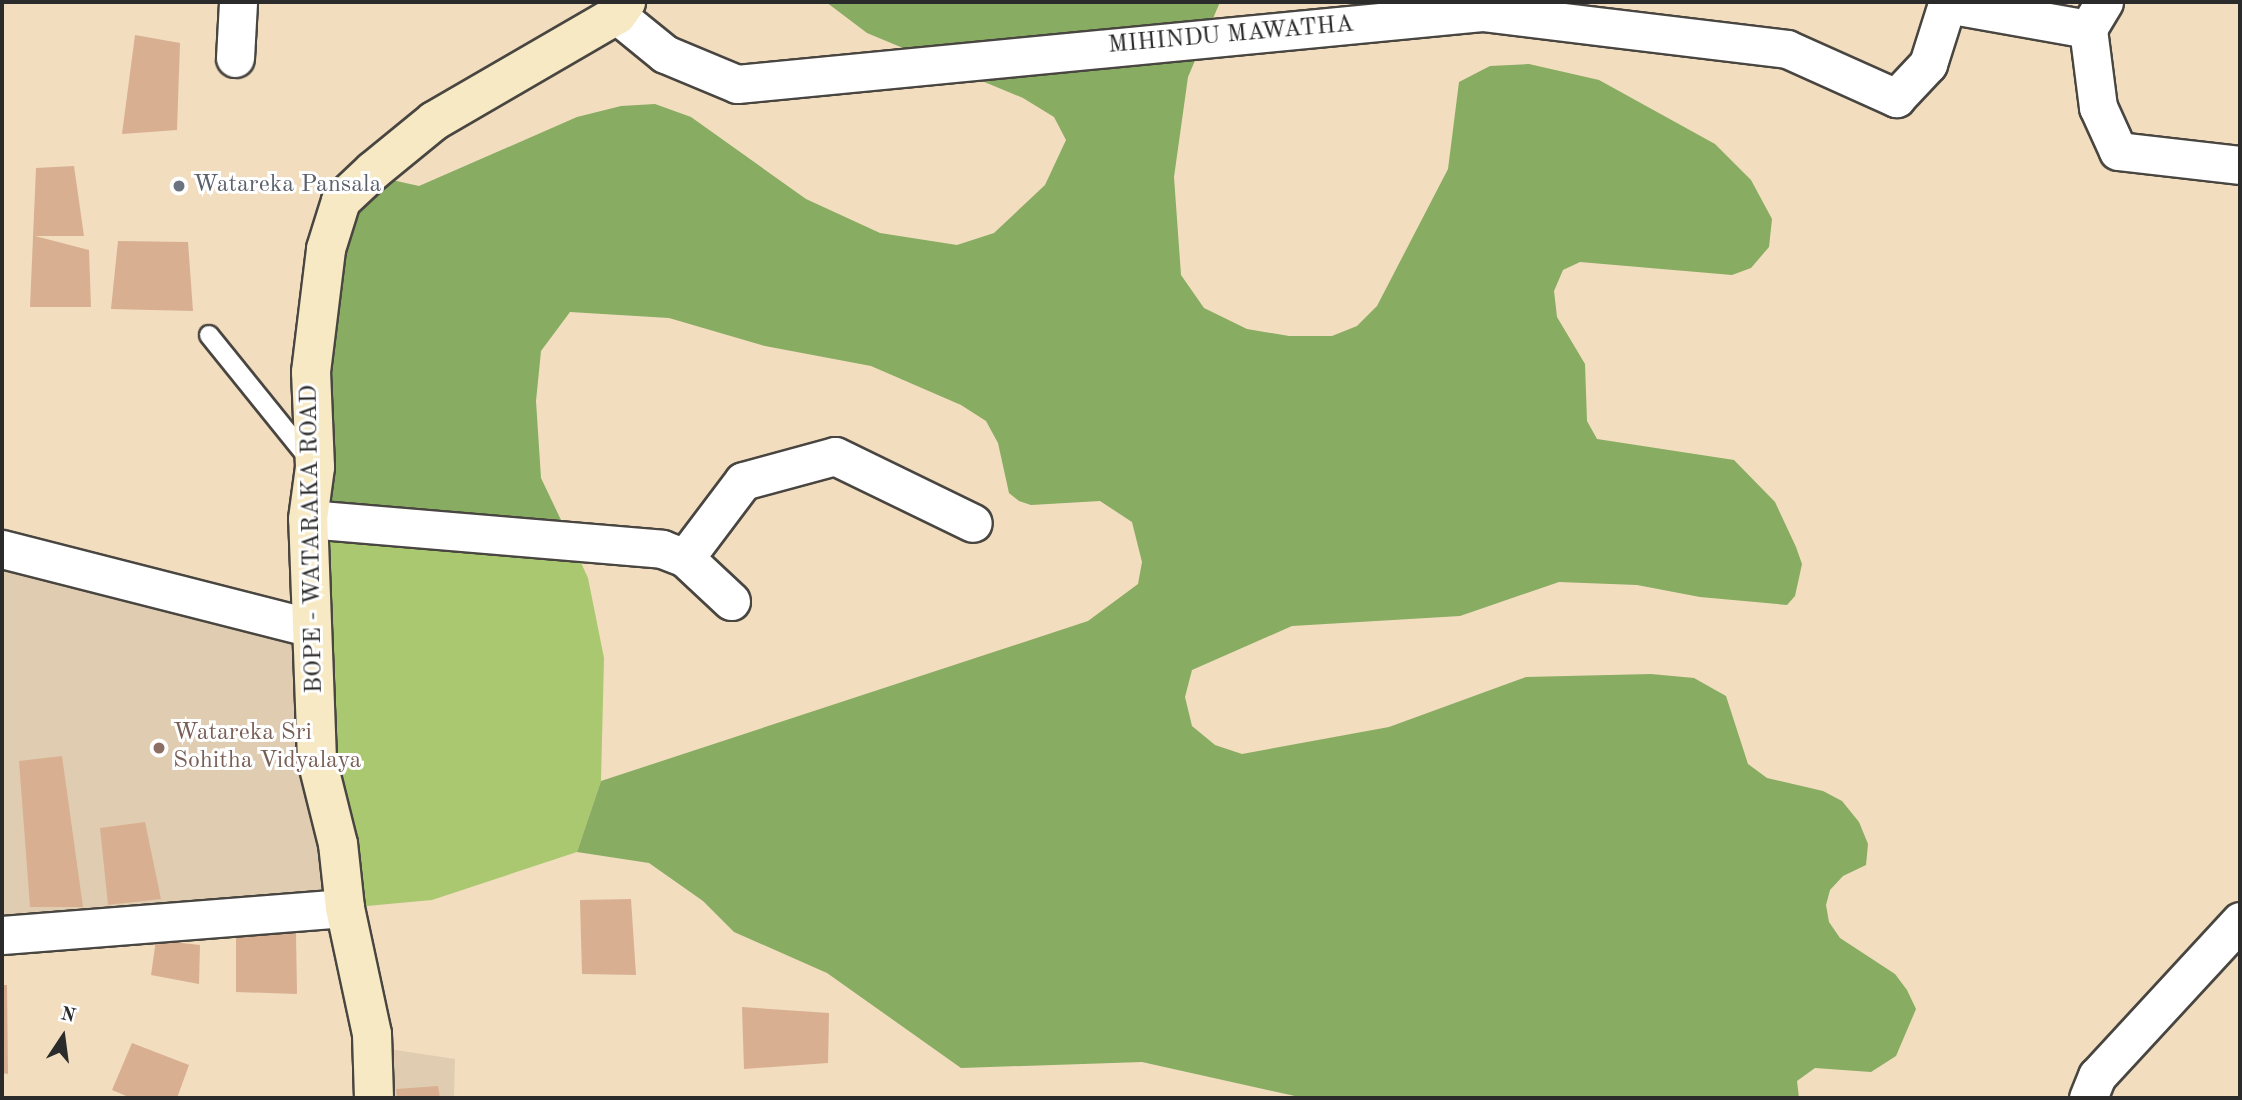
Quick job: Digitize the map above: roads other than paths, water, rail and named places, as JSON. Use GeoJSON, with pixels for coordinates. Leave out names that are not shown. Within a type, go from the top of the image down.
{"type":"FeatureCollection","features":[{"type":"Feature","properties":{"kind":"street"},"geometry":{"type":"LineString","coordinates":[[235,58],[238,2]]}},
{"type":"Feature","properties":{"kind":"street","name":"MIHINDU MAWATHA"},"geometry":{"type":"LineString","coordinates":[[622,8],[665,54],[737,83],[1482,12],[1787,50],[1896,98],[1928,64],[1947,4],[2096,15],[2098,107],[2118,151],[2240,165]]}},
{"type":"Feature","properties":{"kind":"street","name":"BOPE - WATARAKA ROAD"},"geometry":{"type":"LineString","coordinates":[[374,1098],[372,1034],[345,908],[338,844],[317,760],[308,519],[315,467],[311,372],[326,249],[341,201],[434,121],[622,8]]}},
{"type":"Feature","properties":{"kind":"street"},"geometry":{"type":"LineString","coordinates":[[685,558],[743,481],[835,456],[973,523]]}},
{"type":"Feature","properties":{"kind":"street"},"geometry":{"type":"LineString","coordinates":[[308,519],[662,549],[685,558],[731,601]]}},
{"type":"Feature","properties":{"kind":"street"},"geometry":{"type":"LineString","coordinates":[[2,549],[311,628]]}},
{"type":"Feature","properties":{"kind":"street"},"geometry":{"type":"LineString","coordinates":[[2,935],[345,908]]}},
{"type":"Feature","properties":{"kind":"street"},"geometry":{"type":"LineString","coordinates":[[2088,1098],[2097,1076],[2240,921]]}},
{"type":"Feature","properties":{"kind":"lane"},"geometry":{"type":"LineString","coordinates":[[209,335],[315,467]]}},
{"type":"Feature","properties":{"kind":"place","name":"Watareka Pansala"},"geometry":{"type":"Point","coordinates":[179,186]}},
{"type":"Feature","properties":{"kind":"place","name":"Watareka Sri Sohitha Vidyalaya"},"geometry":{"type":"Point","coordinates":[159,748]}}]}
